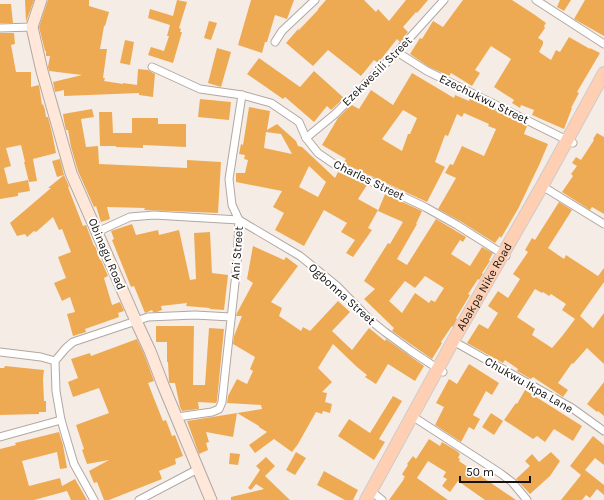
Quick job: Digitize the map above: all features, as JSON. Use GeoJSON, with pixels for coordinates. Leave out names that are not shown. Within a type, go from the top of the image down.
{"type":"FeatureCollection","features":[{"type":"Feature","properties":{"kind":"main road","name":"Abakpa Nike Road"},"geometry":{"type":"LineString","coordinates":[[373,497],[414,418],[545,188],[604,73]]}},
{"type":"Feature","properties":{"kind":"main road","name":"Abakpa Nike Road"},"geometry":{"type":"LineString","coordinates":[[570,141],[604,86]]}},
{"type":"Feature","properties":{"kind":"street"},"geometry":{"type":"LineString","coordinates":[[0,28],[32,27],[41,0]]}},
{"type":"Feature","properties":{"kind":"street"},"geometry":{"type":"LineString","coordinates":[[275,42],[282,31],[315,0]]}},
{"type":"Feature","properties":{"kind":"street","name":"Ezekwesili Street"},"geometry":{"type":"LineString","coordinates":[[306,138],[335,114],[397,52],[444,0]]}},
{"type":"Feature","properties":{"kind":"street"},"geometry":{"type":"LineString","coordinates":[[536,0],[604,44]]}},
{"type":"Feature","properties":{"kind":"street","name":"Obinagu Road"},"geometry":{"type":"LineString","coordinates":[[32,27],[42,71],[71,173],[150,351],[211,500]]}},
{"type":"Feature","properties":{"kind":"street","name":"Ezechukwu Street"},"geometry":{"type":"LineString","coordinates":[[397,52],[427,71],[570,141]]}},
{"type":"Feature","properties":{"kind":"street","name":"Charles Street"},"geometry":{"type":"LineString","coordinates":[[152,67],[200,89],[242,95],[271,103],[299,122],[306,138],[318,153],[334,164],[425,207],[457,225],[505,256]]}},
{"type":"Feature","properties":{"kind":"street","name":"Ani Street"},"geometry":{"type":"LineString","coordinates":[[177,417],[212,412],[219,409],[222,402],[237,264],[239,220],[232,205],[229,179],[242,95]]}},
{"type":"Feature","properties":{"kind":"street"},"geometry":{"type":"LineString","coordinates":[[545,188],[604,224]]}},
{"type":"Feature","properties":{"kind":"street","name":"Ogbonna Street"},"geometry":{"type":"LineString","coordinates":[[97,232],[130,217],[154,215],[239,220],[300,256],[337,286],[370,320],[410,351],[441,370]]}},
{"type":"Feature","properties":{"kind":"street"},"geometry":{"type":"LineString","coordinates":[[94,500],[74,464],[61,420],[56,391],[54,361],[73,342],[148,317],[195,315],[231,317]]}},
{"type":"Feature","properties":{"kind":"street","name":"Chukwu Ikpa Lane"},"geometry":{"type":"LineString","coordinates":[[456,343],[572,408],[604,431]]}},
{"type":"Feature","properties":{"kind":"street"},"geometry":{"type":"LineString","coordinates":[[0,352],[42,357],[54,361]]}},
{"type":"Feature","properties":{"kind":"street"},"geometry":{"type":"LineString","coordinates":[[414,418],[500,473],[512,482],[527,500]]}},
{"type":"Feature","properties":{"kind":"street"},"geometry":{"type":"LineString","coordinates":[[0,438],[61,420]]}},
{"type":"Feature","properties":{"kind":"street"},"geometry":{"type":"LineString","coordinates":[[139,500],[198,469]]}},
{"type":"Feature","properties":{"kind":"building"},"geometry":{"type":"Polygon","coordinates":[[[25,0],[34,0],[26,22],[25,0]]]}},
{"type":"Feature","properties":{"kind":"building"},"geometry":{"type":"Polygon","coordinates":[[[48,0],[89,0],[89,6],[109,12],[104,26],[100,49],[107,49],[103,78],[105,78],[104,81],[137,85],[138,69],[148,70],[155,74],[153,97],[139,95],[139,93],[64,96],[64,90],[55,92],[53,82],[82,75],[49,71],[48,67],[50,56],[46,56],[39,27],[48,0]]]}},
{"type":"Feature","properties":{"kind":"building"},"geometry":{"type":"Polygon","coordinates":[[[177,0],[187,2],[179,28],[181,29],[180,32],[182,32],[173,63],[148,55],[151,47],[164,51],[169,36],[167,36],[170,25],[148,18],[150,9],[173,16],[177,0]]]}},
{"type":"Feature","properties":{"kind":"building"},"geometry":{"type":"Polygon","coordinates":[[[251,0],[294,0],[287,19],[275,15],[262,53],[238,45],[251,0]]]}},
{"type":"Feature","properties":{"kind":"building"},"geometry":{"type":"Polygon","coordinates":[[[326,0],[364,0],[376,12],[378,9],[389,21],[406,0],[428,0],[403,27],[408,32],[400,42],[397,39],[378,63],[374,60],[361,76],[328,50],[313,66],[286,43],[326,0]]]}},
{"type":"Feature","properties":{"kind":"building"},"geometry":{"type":"Polygon","coordinates":[[[463,0],[512,0],[535,15],[546,23],[544,26],[545,28],[538,38],[543,41],[539,52],[551,60],[556,50],[560,52],[569,37],[600,53],[577,92],[579,93],[571,108],[564,129],[532,115],[534,110],[521,105],[520,108],[512,103],[514,100],[494,87],[511,59],[491,46],[475,70],[480,73],[472,86],[451,73],[449,76],[429,67],[410,54],[420,38],[422,39],[433,21],[443,27],[463,0]]]}},
{"type":"Feature","properties":{"kind":"building"},"geometry":{"type":"Polygon","coordinates":[[[560,0],[571,0],[564,11],[557,7],[560,0]]]}},
{"type":"Feature","properties":{"kind":"building"},"geometry":{"type":"Polygon","coordinates":[[[585,0],[604,0],[604,36],[574,19],[585,0]]]}},
{"type":"Feature","properties":{"kind":"building"},"geometry":{"type":"Polygon","coordinates":[[[0,4],[11,4],[13,23],[0,23],[0,4]]]}},
{"type":"Feature","properties":{"kind":"building"},"geometry":{"type":"Polygon","coordinates":[[[209,21],[217,23],[211,40],[204,38],[209,21]]]}},
{"type":"Feature","properties":{"kind":"building"},"geometry":{"type":"Polygon","coordinates":[[[0,33],[14,33],[15,44],[11,45],[16,72],[31,72],[31,87],[39,85],[42,105],[43,104],[46,117],[48,117],[56,153],[33,159],[37,181],[29,182],[21,145],[6,148],[11,166],[4,168],[8,184],[28,180],[30,191],[18,193],[18,196],[0,199],[0,33]]]}},
{"type":"Feature","properties":{"kind":"building"},"geometry":{"type":"Polygon","coordinates":[[[125,40],[134,42],[130,65],[120,63],[125,40]]]}},
{"type":"Feature","properties":{"kind":"building"},"geometry":{"type":"Polygon","coordinates":[[[217,48],[231,52],[221,87],[208,83],[217,48]]]}},
{"type":"Feature","properties":{"kind":"building"},"geometry":{"type":"Polygon","coordinates":[[[259,58],[300,87],[314,71],[344,98],[331,110],[327,106],[314,122],[285,97],[283,99],[247,74],[259,58]]]}},
{"type":"Feature","properties":{"kind":"building"},"geometry":{"type":"Polygon","coordinates":[[[412,73],[454,98],[455,95],[469,101],[470,98],[527,126],[524,134],[548,144],[518,209],[501,238],[500,236],[495,243],[438,209],[456,178],[445,173],[450,164],[453,165],[462,146],[484,156],[496,129],[488,126],[489,124],[464,113],[462,117],[457,114],[448,136],[445,135],[435,162],[445,167],[427,202],[343,163],[346,159],[322,145],[338,118],[351,105],[359,109],[371,90],[393,105],[412,73]],[[403,110],[382,139],[402,151],[408,134],[410,134],[417,118],[403,110]]]}},
{"type":"Feature","properties":{"kind":"building"},"geometry":{"type":"Polygon","coordinates":[[[200,99],[231,102],[229,120],[198,117],[200,99]]]}},
{"type":"Feature","properties":{"kind":"building"},"geometry":{"type":"Polygon","coordinates":[[[249,107],[270,111],[267,130],[277,124],[296,141],[298,146],[302,147],[335,178],[338,172],[367,185],[358,199],[378,210],[368,228],[372,230],[353,257],[346,253],[355,240],[341,232],[347,223],[324,210],[304,246],[275,230],[284,213],[273,207],[282,191],[236,182],[236,173],[245,173],[248,160],[244,159],[245,155],[239,154],[241,144],[243,145],[249,107]],[[266,132],[264,148],[292,154],[281,134],[266,132]],[[309,166],[299,187],[318,197],[326,182],[309,166]]]}},
{"type":"Feature","properties":{"kind":"building"},"geometry":{"type":"Polygon","coordinates":[[[92,109],[94,117],[81,119],[86,147],[98,146],[99,164],[187,168],[187,160],[221,162],[218,213],[107,207],[110,219],[101,222],[96,206],[94,207],[78,171],[63,114],[92,109]]]}},
{"type":"Feature","properties":{"kind":"building"},"geometry":{"type":"Polygon","coordinates":[[[99,112],[112,112],[113,133],[132,133],[132,118],[158,118],[158,124],[186,124],[186,147],[143,145],[143,148],[100,146],[99,112]]]}},
{"type":"Feature","properties":{"kind":"building"},"geometry":{"type":"Polygon","coordinates":[[[597,133],[604,137],[604,214],[592,207],[590,210],[562,192],[573,176],[571,174],[577,166],[572,163],[576,157],[581,160],[597,133]]]}},
{"type":"Feature","properties":{"kind":"building"},"geometry":{"type":"Polygon","coordinates":[[[60,159],[64,175],[57,177],[52,161],[60,159]]]}},
{"type":"Feature","properties":{"kind":"building"},"geometry":{"type":"Polygon","coordinates":[[[64,175],[83,226],[86,225],[108,276],[104,278],[112,305],[120,302],[124,311],[118,313],[119,317],[85,329],[86,332],[73,336],[67,314],[75,312],[70,297],[62,301],[54,283],[66,278],[58,257],[71,252],[62,229],[59,230],[53,217],[36,232],[34,231],[27,237],[25,234],[17,236],[10,223],[64,175]]]}},
{"type":"Feature","properties":{"kind":"building"},"geometry":{"type":"Polygon","coordinates":[[[385,194],[422,211],[417,224],[397,259],[407,265],[436,219],[466,237],[463,242],[460,240],[451,254],[470,266],[482,247],[493,253],[489,260],[490,261],[482,273],[483,274],[468,294],[470,295],[456,318],[457,319],[453,327],[452,326],[441,342],[442,343],[432,359],[392,331],[394,328],[364,299],[375,289],[364,281],[388,243],[390,244],[403,222],[378,211],[385,194]],[[425,276],[415,288],[405,281],[389,301],[402,313],[415,293],[429,303],[431,300],[435,302],[444,288],[425,276]]]}},
{"type":"Feature","properties":{"kind":"building"},"geometry":{"type":"Polygon","coordinates":[[[559,202],[572,210],[548,248],[564,259],[566,255],[598,276],[604,268],[604,282],[580,316],[593,328],[604,313],[604,364],[587,348],[573,364],[572,363],[558,383],[568,390],[563,397],[533,377],[531,379],[517,371],[518,369],[505,360],[503,363],[467,343],[479,324],[488,329],[498,313],[488,306],[498,291],[508,298],[520,279],[513,274],[528,252],[525,250],[532,238],[535,240],[559,202]],[[535,289],[517,317],[535,329],[532,335],[552,348],[575,319],[562,310],[566,304],[551,294],[549,296],[543,292],[542,293],[535,289]]]}},
{"type":"Feature","properties":{"kind":"building"},"geometry":{"type":"Polygon","coordinates":[[[132,224],[136,235],[158,230],[159,235],[179,230],[190,280],[196,279],[194,233],[210,232],[212,273],[228,275],[224,310],[186,306],[187,303],[161,306],[162,310],[153,312],[152,310],[145,313],[134,286],[131,287],[112,240],[114,239],[111,231],[132,224]]]}},
{"type":"Feature","properties":{"kind":"building"},"geometry":{"type":"Polygon","coordinates":[[[253,246],[284,260],[286,257],[298,266],[271,302],[282,308],[279,316],[301,331],[303,327],[310,331],[338,301],[350,312],[332,331],[352,350],[369,328],[385,341],[386,339],[424,366],[415,381],[388,364],[376,384],[365,377],[367,375],[333,344],[318,368],[332,382],[322,392],[327,393],[325,402],[332,404],[330,413],[323,411],[322,414],[316,412],[292,452],[274,439],[255,453],[249,445],[267,432],[237,413],[262,409],[261,405],[227,403],[228,396],[237,379],[247,384],[253,371],[250,369],[255,357],[233,344],[234,336],[242,316],[236,316],[253,283],[247,279],[253,246]]]}},
{"type":"Feature","properties":{"kind":"building"},"geometry":{"type":"Polygon","coordinates":[[[156,326],[194,326],[193,385],[205,385],[209,328],[224,329],[216,403],[198,402],[199,409],[182,411],[175,383],[169,382],[167,342],[156,342],[156,326]]]}},
{"type":"Feature","properties":{"kind":"building"},"geometry":{"type":"Polygon","coordinates":[[[137,339],[154,381],[148,383],[155,401],[163,421],[166,420],[172,436],[175,435],[183,456],[175,459],[176,464],[159,471],[162,479],[109,500],[104,500],[97,482],[94,483],[89,471],[109,460],[87,464],[76,425],[109,413],[99,388],[73,397],[68,382],[78,378],[71,359],[90,353],[91,356],[137,339]]]}},
{"type":"Feature","properties":{"kind":"building"},"geometry":{"type":"Polygon","coordinates":[[[469,364],[499,383],[492,395],[486,391],[473,415],[480,419],[474,430],[469,427],[461,442],[435,425],[444,407],[436,403],[449,379],[457,384],[469,364]]]}},
{"type":"Feature","properties":{"kind":"building"},"geometry":{"type":"Polygon","coordinates":[[[5,366],[44,370],[44,401],[46,401],[46,412],[39,412],[39,414],[0,415],[0,368],[4,368],[5,366]]]}},
{"type":"Feature","properties":{"kind":"building"},"geometry":{"type":"Polygon","coordinates":[[[604,382],[604,416],[587,404],[604,382]]]}},
{"type":"Feature","properties":{"kind":"building"},"geometry":{"type":"Polygon","coordinates":[[[525,390],[582,426],[573,441],[554,429],[545,442],[537,436],[533,439],[504,420],[516,403],[517,404],[525,390]]]}},
{"type":"Feature","properties":{"kind":"building"},"geometry":{"type":"Polygon","coordinates":[[[393,396],[402,401],[379,439],[385,442],[374,460],[338,436],[349,419],[370,433],[393,396]]]}},
{"type":"Feature","properties":{"kind":"building"},"geometry":{"type":"Polygon","coordinates":[[[237,413],[233,437],[206,432],[209,442],[206,443],[208,450],[199,454],[187,421],[237,413]]]}},
{"type":"Feature","properties":{"kind":"building"},"geometry":{"type":"Polygon","coordinates":[[[491,413],[503,421],[494,435],[482,427],[491,413]]]}},
{"type":"Feature","properties":{"kind":"building"},"geometry":{"type":"Polygon","coordinates":[[[59,432],[67,468],[60,469],[57,452],[22,461],[29,486],[60,478],[62,486],[75,479],[87,500],[71,500],[67,491],[34,500],[0,500],[0,449],[16,445],[15,443],[59,432]]]}},
{"type":"Feature","properties":{"kind":"building"},"geometry":{"type":"Polygon","coordinates":[[[593,436],[604,445],[604,465],[595,458],[585,470],[604,485],[604,495],[597,489],[590,498],[586,495],[582,500],[561,500],[581,475],[570,466],[593,436]]]}},
{"type":"Feature","properties":{"kind":"building"},"geometry":{"type":"Polygon","coordinates":[[[429,439],[440,446],[442,442],[457,451],[460,454],[458,458],[460,459],[459,461],[516,500],[485,500],[458,481],[450,492],[442,486],[447,479],[443,477],[446,472],[428,461],[417,478],[448,500],[389,500],[405,477],[402,474],[408,465],[407,464],[413,456],[416,459],[429,439]]]}},
{"type":"Feature","properties":{"kind":"building"},"geometry":{"type":"Polygon","coordinates":[[[296,452],[306,458],[295,475],[286,470],[296,452]]]}},
{"type":"Feature","properties":{"kind":"building"},"geometry":{"type":"Polygon","coordinates":[[[551,452],[560,461],[550,476],[530,494],[516,479],[530,466],[525,461],[532,454],[539,462],[551,452]]]}},
{"type":"Feature","properties":{"kind":"building"},"geometry":{"type":"Polygon","coordinates":[[[230,453],[240,454],[238,465],[229,464],[230,453]]]}},
{"type":"Feature","properties":{"kind":"building"},"geometry":{"type":"Polygon","coordinates":[[[266,457],[275,466],[265,476],[290,500],[231,500],[231,497],[264,489],[256,484],[251,490],[248,488],[260,470],[256,466],[266,457]]]}},
{"type":"Feature","properties":{"kind":"building"},"geometry":{"type":"Polygon","coordinates":[[[324,471],[358,490],[353,500],[345,500],[317,485],[324,471]]]}}]}
